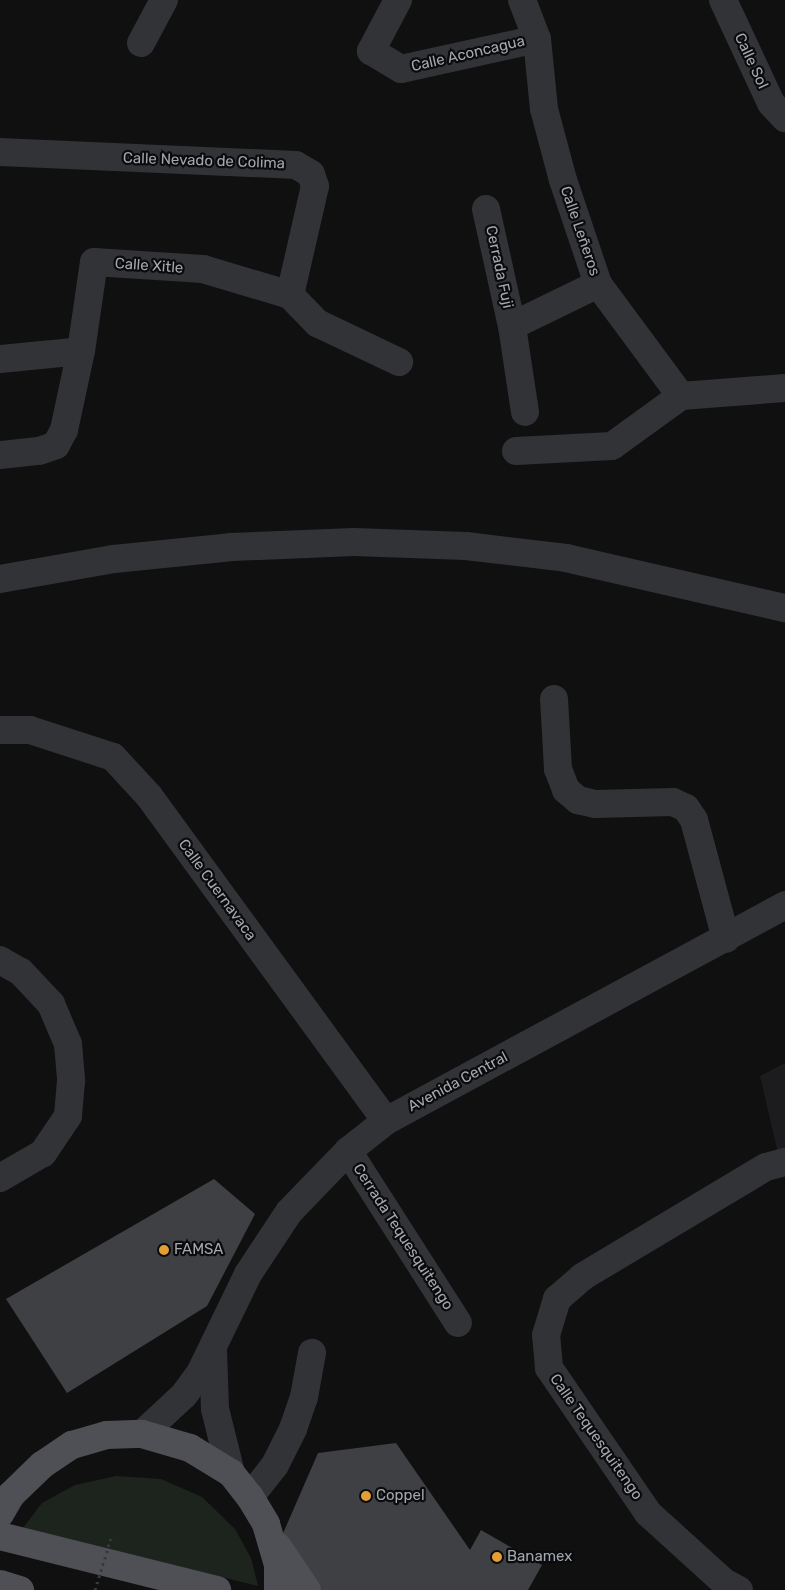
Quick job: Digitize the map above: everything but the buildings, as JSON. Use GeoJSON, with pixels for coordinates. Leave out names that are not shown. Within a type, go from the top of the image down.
{"type":"FeatureCollection","features":[{"type":"Feature","properties":{"kind":"main road"},"geometry":{"type":"LineString","coordinates":[[0,1494],[72,1445],[107,1435],[142,1434],[190,1448],[231,1473],[250,1497],[307,1590]]}},
{"type":"Feature","properties":{"kind":"main road"},"geometry":{"type":"LineString","coordinates":[[0,1514],[11,1496],[42,1465]]}},
{"type":"Feature","properties":{"kind":"main road"},"geometry":{"type":"LineString","coordinates":[[266,1524],[278,1565],[278,1590]]}},
{"type":"Feature","properties":{"kind":"main road"},"geometry":{"type":"LineString","coordinates":[[0,1536],[217,1590]]}},
{"type":"Feature","properties":{"kind":"main road"},"geometry":{"type":"LineString","coordinates":[[0,1584],[20,1590]]}},
{"type":"Feature","properties":{"kind":"street"},"geometry":{"type":"LineString","coordinates":[[141,43],[164,0]]}},
{"type":"Feature","properties":{"kind":"street","name":"Calle Aconcagua"},"geometry":{"type":"LineString","coordinates":[[398,0],[371,51],[401,69],[537,39]]}},
{"type":"Feature","properties":{"kind":"street","name":"Calle Leñeros"},"geometry":{"type":"LineString","coordinates":[[522,0],[537,39],[544,110],[563,180],[598,284],[681,396]]}},
{"type":"Feature","properties":{"kind":"street","name":"Calle Sol"},"geometry":{"type":"LineString","coordinates":[[724,0],[771,103],[785,118]]}},
{"type":"Feature","properties":{"kind":"street","name":"Calle Nevado de Colima"},"geometry":{"type":"LineString","coordinates":[[0,152],[296,165],[311,174],[316,186],[290,295]]}},
{"type":"Feature","properties":{"kind":"street","name":"Cerrada Fuji"},"geometry":{"type":"LineString","coordinates":[[486,209],[512,326],[525,412]]}},
{"type":"Feature","properties":{"kind":"street","name":"Calle Xitle"},"geometry":{"type":"LineString","coordinates":[[0,455],[39,451],[56,445],[64,430],[81,351],[94,262],[203,269],[290,295]]}},
{"type":"Feature","properties":{"kind":"street","name":"Cerrada Fuji"},"geometry":{"type":"LineString","coordinates":[[512,326],[598,284]]}},
{"type":"Feature","properties":{"kind":"street"},"geometry":{"type":"LineString","coordinates":[[290,295],[317,323],[399,362]]}},
{"type":"Feature","properties":{"kind":"street"},"geometry":{"type":"LineString","coordinates":[[0,359],[81,351]]}},
{"type":"Feature","properties":{"kind":"street"},"geometry":{"type":"LineString","coordinates":[[516,451],[612,446],[681,396],[785,388]]}},
{"type":"Feature","properties":{"kind":"street"},"geometry":{"type":"LineString","coordinates":[[0,579],[114,559],[232,547],[354,542],[447,545],[566,558],[785,608]]}},
{"type":"Feature","properties":{"kind":"street"},"geometry":{"type":"LineString","coordinates":[[554,699],[558,769],[566,790],[578,800],[594,804],[673,802],[686,808],[694,820],[726,939]]}},
{"type":"Feature","properties":{"kind":"street","name":"Calle Cuernavaca"},"geometry":{"type":"LineString","coordinates":[[0,730],[30,730],[113,757],[149,796],[386,1121]]}},
{"type":"Feature","properties":{"kind":"street","name":"Avenida Central"},"geometry":{"type":"LineString","coordinates":[[142,1434],[184,1395],[213,1349],[248,1274],[289,1212],[348,1151],[386,1121],[726,939],[785,904]]}},
{"type":"Feature","properties":{"kind":"street"},"geometry":{"type":"LineString","coordinates":[[0,960],[21,972],[51,1004],[68,1044],[71,1081],[68,1116],[43,1153],[0,1178]]}},
{"type":"Feature","properties":{"kind":"street","name":"Cerrada Tequesquitengo"},"geometry":{"type":"LineString","coordinates":[[348,1151],[458,1323]]}},
{"type":"Feature","properties":{"kind":"street","name":"Calle Tequesquitengo"},"geometry":{"type":"LineString","coordinates":[[739,1590],[724,1582],[648,1513],[549,1368],[546,1335],[557,1299],[582,1277],[766,1167],[785,1162]]}},
{"type":"Feature","properties":{"kind":"street","name":"Avenida Central"},"geometry":{"type":"LineString","coordinates":[[213,1349],[215,1409],[231,1473]]}},
{"type":"Feature","properties":{"kind":"street"},"geometry":{"type":"LineString","coordinates":[[250,1497],[275,1465],[293,1429],[304,1396],[312,1353]]}},
{"type":"Feature","properties":{"kind":"path"},"geometry":{"type":"LineString","coordinates":[[95,1590],[111,1538]]}},
{"type":"Feature","properties":{"kind":"shaded area"},"geometry":{"type":"Polygon","coordinates":[[[785,1063],[785,1154],[778,1153],[760,1076],[785,1063]]]}},
{"type":"Feature","properties":{"kind":"shaded area"},"geometry":{"type":"Polygon","coordinates":[[[116,1476],[161,1479],[202,1497],[235,1529],[251,1558],[258,1586],[23,1528],[42,1503],[75,1485],[116,1476]]]}},
{"type":"Feature","properties":{"kind":"place","name":"FAMSA"},"geometry":{"type":"Point","coordinates":[164,1250]}},
{"type":"Feature","properties":{"kind":"place","name":"Coppel"},"geometry":{"type":"Point","coordinates":[366,1496]}},
{"type":"Feature","properties":{"kind":"place","name":"Banamex"},"geometry":{"type":"Point","coordinates":[497,1557]}}]}
